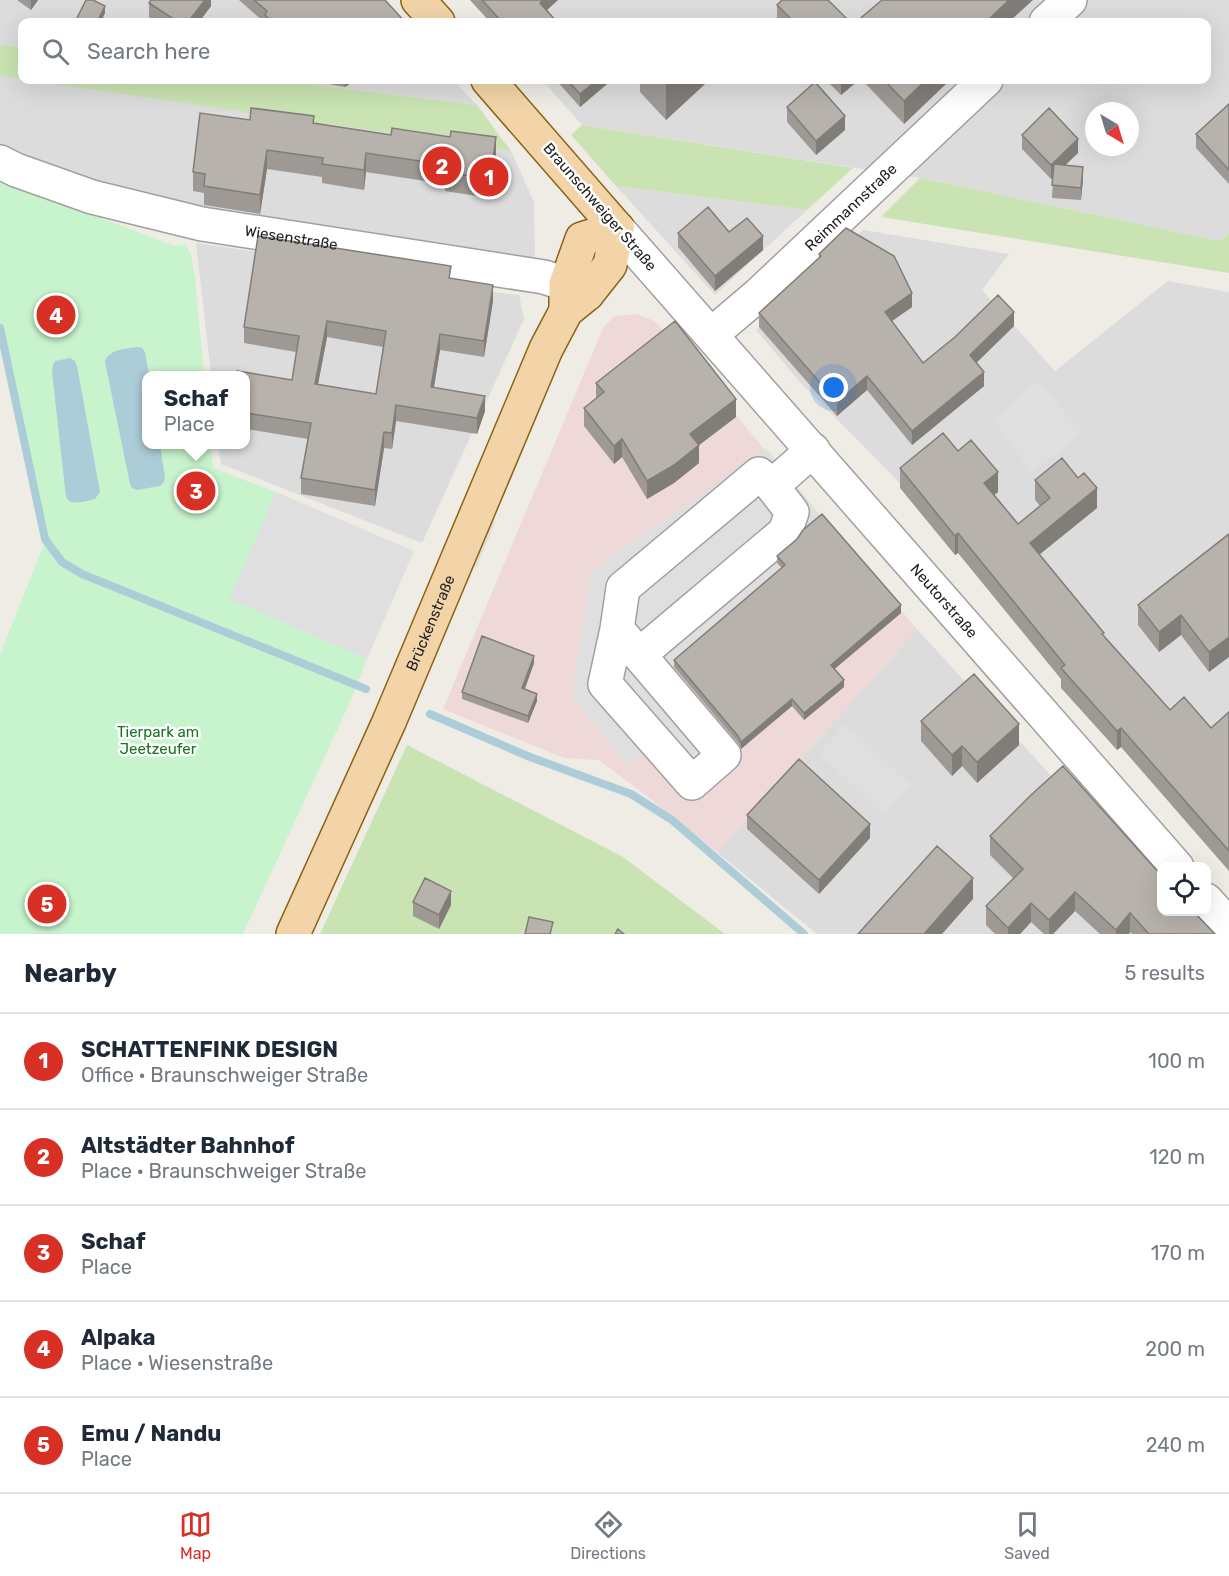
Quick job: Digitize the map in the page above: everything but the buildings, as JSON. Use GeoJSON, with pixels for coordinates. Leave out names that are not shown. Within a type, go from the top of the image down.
{"type":"FeatureCollection","features":[{"type":"Feature","properties":{"kind":"main road"},"geometry":{"type":"LineString","coordinates":[[418,0],[434,18]]}},
{"type":"Feature","properties":{"kind":"main road","name":"Braunschweiger Straße"},"geometry":{"type":"LineString","coordinates":[[491,84],[617,228]]}},
{"type":"Feature","properties":{"kind":"main road","name":"Brückenstraße"},"geometry":{"type":"LineString","coordinates":[[293,934],[380,741],[512,434],[546,349],[573,296],[582,239],[617,228]]}},
{"type":"Feature","properties":{"kind":"street"},"geometry":{"type":"LineString","coordinates":[[1050,18],[1070,0]]}},
{"type":"Feature","properties":{"kind":"street","name":"Reimmannstraße"},"geometry":{"type":"LineString","coordinates":[[712,334],[759,294],[983,84]]}},
{"type":"Feature","properties":{"kind":"street","name":"Wiesenstraße"},"geometry":{"type":"LineString","coordinates":[[0,162],[92,197],[202,224],[544,277],[573,296]]}},
{"type":"Feature","properties":{"kind":"street","name":"Braunschweiger Straße"},"geometry":{"type":"LineString","coordinates":[[617,228],[712,334]]}},
{"type":"Feature","properties":{"kind":"street","name":"Neutorstraße"},"geometry":{"type":"LineString","coordinates":[[712,334],[1174,862]]}},
{"type":"Feature","properties":{"kind":"street"},"geometry":{"type":"LineString","coordinates":[[772,486],[813,450]]}},
{"type":"Feature","properties":{"kind":"street"},"geometry":{"type":"LineString","coordinates":[[617,629],[639,655],[724,755],[692,783],[605,684],[623,588],[759,474],[772,486],[792,512],[785,532],[639,655]]}},
{"type":"Feature","properties":{"kind":"street"},"geometry":{"type":"LineString","coordinates":[[1211,905],[1229,925]]}},
{"type":"Feature","properties":{"kind":"shaded area"},"geometry":{"type":"Polygon","coordinates":[[[0,0],[379,0],[396,18],[18,18],[18,47],[0,45],[0,0]]]}},
{"type":"Feature","properties":{"kind":"shaded area"},"geometry":{"type":"Polygon","coordinates":[[[472,0],[1229,0],[1229,233],[1220,241],[920,178],[582,125],[546,84],[1211,84],[1211,18],[488,18],[472,0]]]}},
{"type":"Feature","properties":{"kind":"shaded area"},"geometry":{"type":"Polygon","coordinates":[[[0,75],[18,78],[18,84],[61,84],[511,151],[534,202],[535,263],[185,210],[72,178],[0,147],[0,75]]]}},
{"type":"Feature","properties":{"kind":"shaded area"},"geometry":{"type":"Polygon","coordinates":[[[306,84],[457,84],[477,105],[306,84]]]}},
{"type":"Feature","properties":{"kind":"shaded area"},"geometry":{"type":"Polygon","coordinates":[[[616,186],[807,210],[715,295],[616,186]]]}},
{"type":"Feature","properties":{"kind":"shaded area"},"geometry":{"type":"Polygon","coordinates":[[[863,230],[1009,254],[982,290],[1055,371],[1168,281],[1229,292],[1229,857],[892,475],[799,381],[756,330],[863,230]]]}},
{"type":"Feature","properties":{"kind":"shaded area"},"geometry":{"type":"Polygon","coordinates":[[[196,243],[457,281],[463,288],[519,295],[524,319],[422,543],[221,464],[219,449],[250,449],[250,371],[211,371],[196,243]]]}},
{"type":"Feature","properties":{"kind":"shaded area"},"geometry":{"type":"Polygon","coordinates":[[[637,314],[654,321],[670,338],[917,629],[717,852],[599,760],[564,758],[443,709],[604,326],[615,316],[637,314]]]}},
{"type":"Feature","properties":{"kind":"shaded area"},"geometry":{"type":"Polygon","coordinates":[[[1037,381],[1083,432],[1032,473],[993,420],[1037,381]]]}},
{"type":"Feature","properties":{"kind":"shaded area"},"geometry":{"type":"Polygon","coordinates":[[[766,448],[822,518],[773,561],[782,573],[669,673],[739,755],[685,803],[645,753],[628,766],[572,697],[591,571],[766,448]]]}},
{"type":"Feature","properties":{"kind":"shaded area"},"geometry":{"type":"Polygon","coordinates":[[[276,492],[414,551],[367,659],[229,599],[276,492]]]}},
{"type":"Feature","properties":{"kind":"shaded area"},"geometry":{"type":"Polygon","coordinates":[[[492,513],[495,523],[477,566],[469,570],[492,513]]]}},
{"type":"Feature","properties":{"kind":"shaded area"},"geometry":{"type":"Polygon","coordinates":[[[917,629],[1157,892],[1157,916],[1168,916],[1196,934],[817,934],[717,852],[917,629]]]}},
{"type":"Feature","properties":{"kind":"shaded area"},"geometry":{"type":"Polygon","coordinates":[[[846,724],[911,785],[883,814],[819,753],[846,724]]]}},
{"type":"Feature","properties":{"kind":"green space"},"geometry":{"type":"Polygon","coordinates":[[[0,45],[18,47],[18,78],[0,75],[0,45]]]}},
{"type":"Feature","properties":{"kind":"green space"},"geometry":{"type":"Polygon","coordinates":[[[54,84],[306,84],[477,105],[511,151],[54,84]]]}},
{"type":"Feature","properties":{"kind":"green space"},"geometry":{"type":"Polygon","coordinates":[[[582,125],[853,168],[807,210],[616,186],[571,135],[582,125]]]}},
{"type":"Feature","properties":{"kind":"green space"},"geometry":{"type":"Polygon","coordinates":[[[920,178],[1220,241],[1229,233],[1229,273],[881,217],[920,178]]]}},
{"type":"Feature","properties":{"kind":"green space","name":"Tierpark am Jeetzeufer"},"geometry":{"type":"Polygon","coordinates":[[[0,180],[175,246],[186,244],[191,255],[195,277],[204,371],[142,371],[142,449],[211,449],[213,468],[276,492],[230,599],[367,659],[350,702],[243,934],[0,934],[0,655],[46,539],[0,327],[0,180]]]}},
{"type":"Feature","properties":{"kind":"green space"},"geometry":{"type":"Polygon","coordinates":[[[407,745],[623,857],[725,934],[320,934],[407,745]]]}},
{"type":"Feature","properties":{"kind":"water"},"geometry":{"type":"Polygon","coordinates":[[[137,347],[142,348],[145,352],[148,371],[142,371],[142,449],[161,449],[165,477],[160,486],[137,490],[130,484],[105,362],[110,354],[122,349],[137,347]]]}},
{"type":"Feature","properties":{"kind":"water"},"geometry":{"type":"Polygon","coordinates":[[[70,358],[77,366],[100,492],[95,499],[79,503],[71,502],[66,497],[52,372],[55,361],[70,358]]]}},
{"type":"Feature","properties":{"kind":"waterway"},"geometry":{"type":"LineString","coordinates":[[0,328],[45,539],[62,562],[82,574],[366,689]]}},
{"type":"Feature","properties":{"kind":"waterway"},"geometry":{"type":"LineString","coordinates":[[430,714],[530,757],[631,794],[672,820],[804,934]]}},
{"type":"Feature","properties":{"kind":"place","name":"Altstädter Bahnhof"},"geometry":{"type":"Point","coordinates":[442,166]}},
{"type":"Feature","properties":{"kind":"place","name":"SCHATTENFINK DESIGN"},"geometry":{"type":"Point","coordinates":[489,177]}},
{"type":"Feature","properties":{"kind":"place","name":"Alpaka"},"geometry":{"type":"Point","coordinates":[56,315]}},
{"type":"Feature","properties":{"kind":"place","name":"Schaf"},"geometry":{"type":"Point","coordinates":[196,491]}},
{"type":"Feature","properties":{"kind":"place","name":"Emu / Nandu"},"geometry":{"type":"Point","coordinates":[47,904]}}]}
